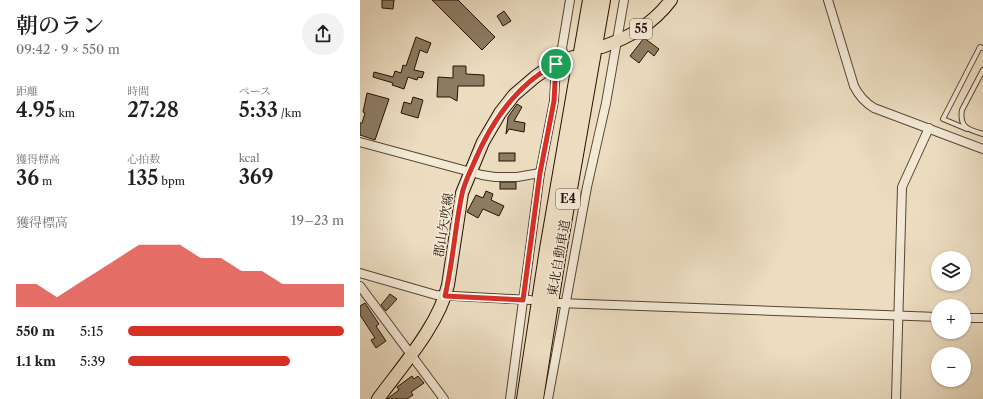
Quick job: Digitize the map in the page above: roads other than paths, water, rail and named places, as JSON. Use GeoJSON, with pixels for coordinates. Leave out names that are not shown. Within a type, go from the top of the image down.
{"type":"FeatureCollection","features":[{"type":"Feature","properties":{"kind":"highway","name":"東北自動車道"},"geometry":{"type":"LineString","coordinates":[[524,399],[546,249],[590,0]]}},
{"type":"Feature","properties":{"kind":"highway","name":"東北自動車道"},"geometry":{"type":"LineString","coordinates":[[536,399],[553,286],[603,0]]}},
{"type":"Feature","properties":{"kind":"main road","name":"55"},"geometry":{"type":"LineString","coordinates":[[602,47],[617,42],[651,22],[671,0]]}},
{"type":"Feature","properties":{"kind":"main road","name":"郡山矢吹線"},"geometry":{"type":"LineString","coordinates":[[378,399],[437,317],[445,296],[462,193],[484,142],[514,95],[534,77],[565,61]]}},
{"type":"Feature","properties":{"kind":"street"},"geometry":{"type":"LineString","coordinates":[[510,399],[526,300],[540,173],[554,101],[565,61],[562,48],[570,0]]}},
{"type":"Feature","properties":{"kind":"street"},"geometry":{"type":"LineString","coordinates":[[548,399],[563,303],[606,103],[624,0]]}},
{"type":"Feature","properties":{"kind":"street"},"geometry":{"type":"LineString","coordinates":[[828,0],[854,86],[860,97],[874,108],[983,149]]}},
{"type":"Feature","properties":{"kind":"street"},"geometry":{"type":"LineString","coordinates":[[896,399],[902,187],[929,128]]}},
{"type":"Feature","properties":{"kind":"street"},"geometry":{"type":"LineString","coordinates":[[360,142],[482,175],[495,177],[517,177],[540,173]]}},
{"type":"Feature","properties":{"kind":"street"},"geometry":{"type":"LineString","coordinates":[[360,273],[436,295],[526,300]]}},
{"type":"Feature","properties":{"kind":"street"},"geometry":{"type":"LineString","coordinates":[[360,286],[444,399]]}},
{"type":"Feature","properties":{"kind":"street"},"geometry":{"type":"LineString","coordinates":[[563,303],[931,317]]}},
{"type":"Feature","properties":{"kind":"street"},"geometry":{"type":"LineString","coordinates":[[971,318],[983,318]]}},
{"type":"Feature","properties":{"kind":"lane"},"geometry":{"type":"LineString","coordinates":[[983,48],[980,47],[943,119],[982,134],[983,127]]}},
{"type":"Feature","properties":{"kind":"lane"},"geometry":{"type":"LineString","coordinates":[[967,129],[962,122],[962,110],[983,70]]}}]}
